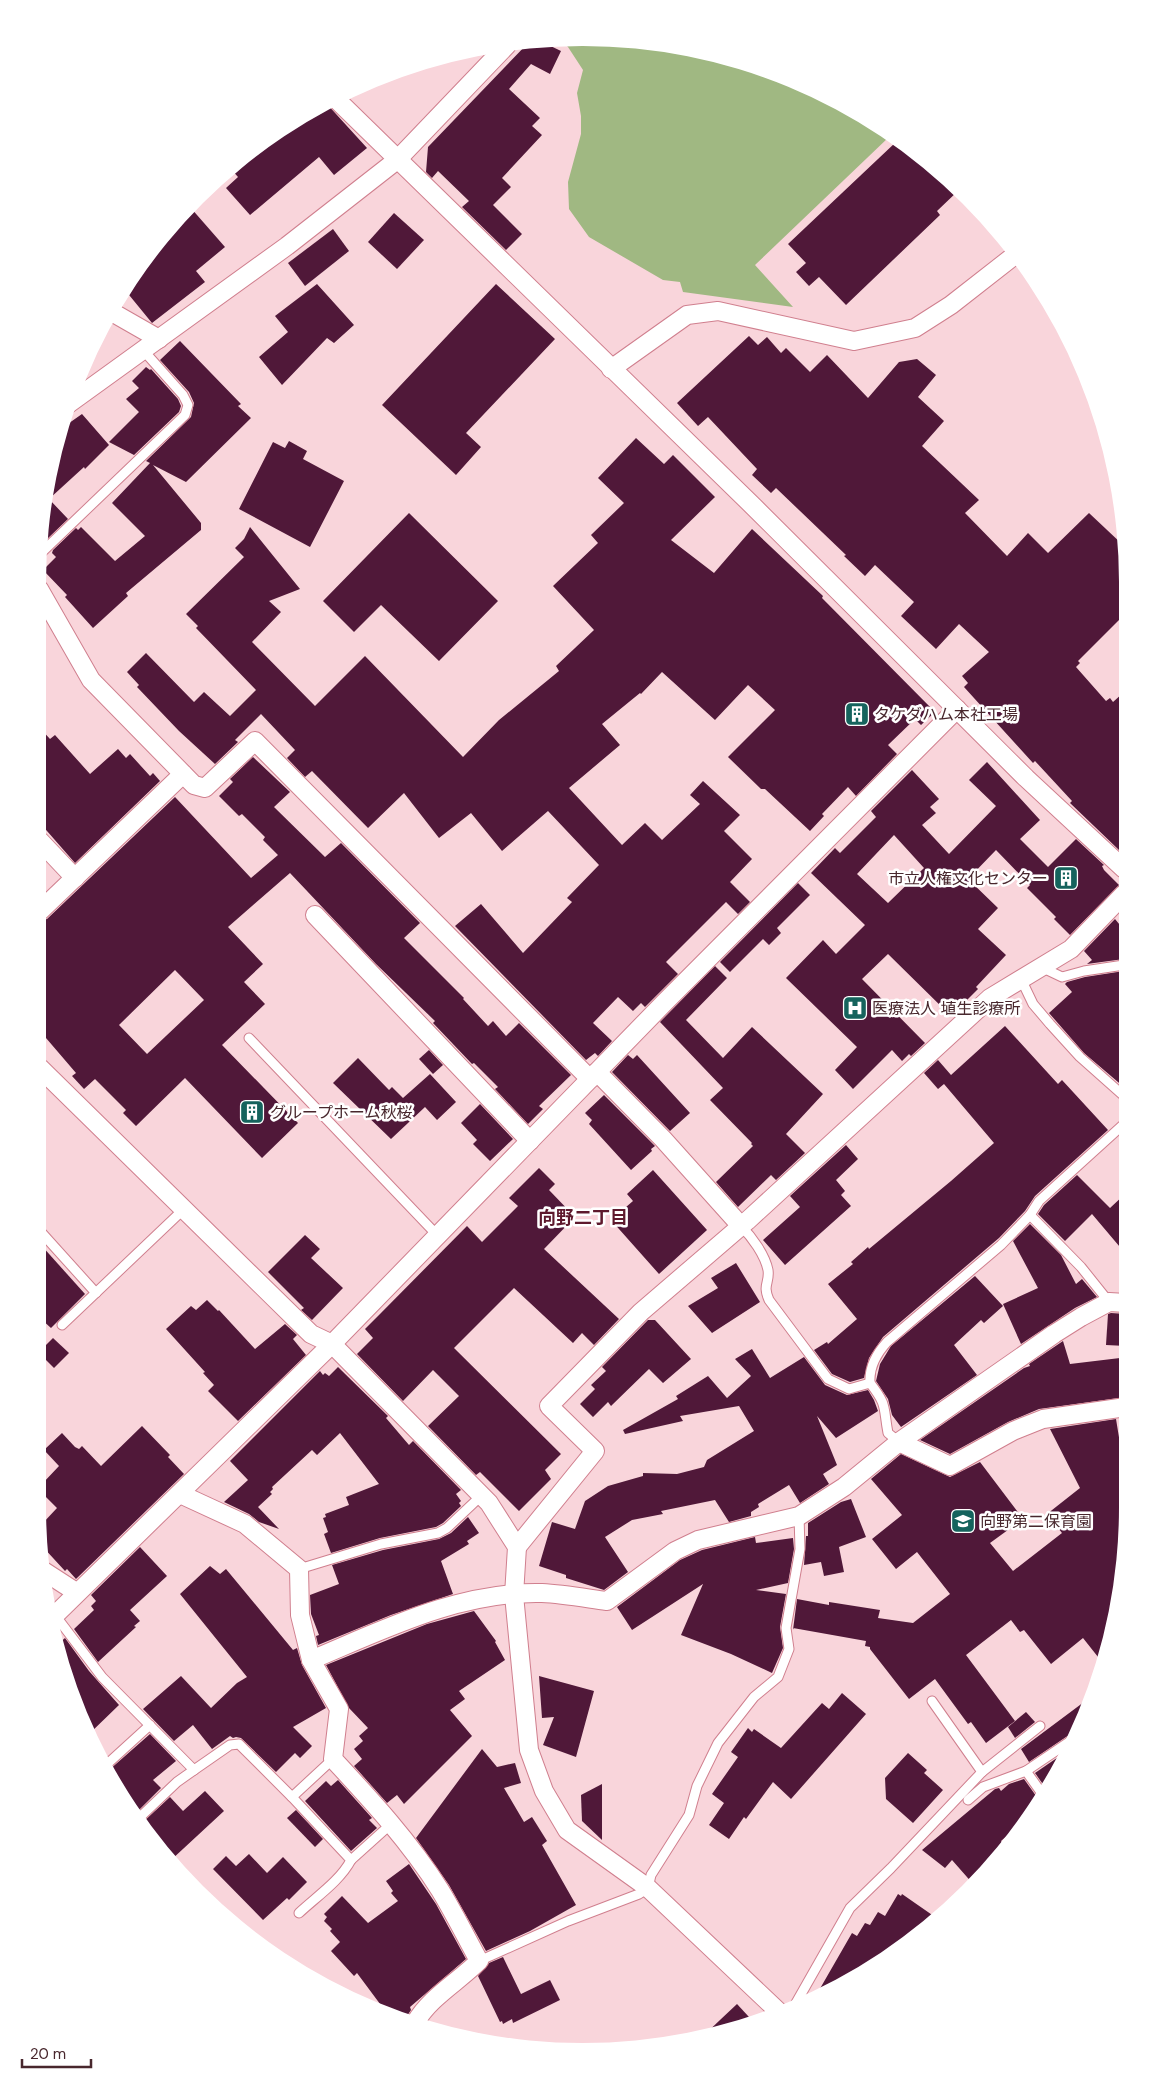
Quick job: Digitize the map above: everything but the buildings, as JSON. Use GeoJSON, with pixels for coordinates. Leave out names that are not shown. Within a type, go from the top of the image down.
{"type":"FeatureCollection","features":[{"type":"Feature","properties":{"kind":"street"},"geometry":{"type":"LineString","coordinates":[[80,395],[287,246],[397,160],[499,53]]}},
{"type":"Feature","properties":{"kind":"street"},"geometry":{"type":"LineString","coordinates":[[341,104],[754,507],[1026,778],[1119,864]]}},
{"type":"Feature","properties":{"kind":"street"},"geometry":{"type":"LineString","coordinates":[[611,369],[687,316],[718,311],[854,342],[915,328],[951,305],[1010,259]]}},
{"type":"Feature","properties":{"kind":"street"},"geometry":{"type":"LineString","coordinates":[[117,315],[158,339]]}},
{"type":"Feature","properties":{"kind":"street"},"geometry":{"type":"LineString","coordinates":[[46,601],[91,680],[194,786],[205,788],[255,741],[594,1076],[663,1139],[741,1226]]}},
{"type":"Feature","properties":{"kind":"street"},"geometry":{"type":"LineString","coordinates":[[57,1612],[332,1344],[530,1140],[957,709]]}},
{"type":"Feature","properties":{"kind":"street"},"geometry":{"type":"LineString","coordinates":[[46,905],[184,774]]}},
{"type":"Feature","properties":{"kind":"street"},"geometry":{"type":"LineString","coordinates":[[46,847],[75,878]]}},
{"type":"Feature","properties":{"kind":"street"},"geometry":{"type":"LineString","coordinates":[[774,2007],[648,1888],[567,1830],[544,1791],[529,1750],[514,1594],[517,1547],[595,1451],[549,1406],[641,1312],[741,1226],[990,998],[1071,950],[1119,899]]}},
{"type":"Feature","properties":{"kind":"street"},"geometry":{"type":"LineString","coordinates":[[315,915],[530,1140]]}},
{"type":"Feature","properties":{"kind":"street"},"geometry":{"type":"LineString","coordinates":[[46,1074],[311,1334],[332,1344],[482,1495],[517,1547]]}},
{"type":"Feature","properties":{"kind":"street"},"geometry":{"type":"LineString","coordinates":[[311,1660],[424,1613],[476,1600],[514,1594],[542,1593],[607,1601],[646,1574],[675,1550],[698,1540],[799,1516],[844,1487],[899,1442],[1054,1334],[1081,1317],[1118,1302]]}},
{"type":"Feature","properties":{"kind":"street"},"geometry":{"type":"LineString","coordinates":[[899,1442],[950,1466],[1013,1431],[1043,1419],[1119,1408]]}},
{"type":"Feature","properties":{"kind":"street"},"geometry":{"type":"LineString","coordinates":[[180,1494],[245,1524],[299,1570],[300,1615],[311,1660],[339,1709],[333,1759],[381,1811],[440,1890],[479,1961],[464,1976],[434,1998],[420,2017]]}},
{"type":"Feature","properties":{"kind":"street"},"geometry":{"type":"LineString","coordinates":[[51,1576],[76,1592]]}},
{"type":"Feature","properties":{"kind":"lane"},"geometry":{"type":"LineString","coordinates":[[47,547],[185,415],[188,406],[183,395],[143,350]]}},
{"type":"Feature","properties":{"kind":"lane"},"geometry":{"type":"LineString","coordinates":[[1041,967],[1062,977],[1084,971],[1119,966]]}},
{"type":"Feature","properties":{"kind":"lane"},"geometry":{"type":"LineString","coordinates":[[1021,979],[1033,1004],[1050,1024],[1080,1057],[1119,1092]]}},
{"type":"Feature","properties":{"kind":"lane"},"geometry":{"type":"LineString","coordinates":[[248,1038],[437,1235]]}},
{"type":"Feature","properties":{"kind":"lane"},"geometry":{"type":"LineString","coordinates":[[899,1442],[888,1432],[882,1397],[870,1383],[869,1372],[881,1349],[1001,1245],[1030,1215],[1039,1201],[1119,1128]]}},
{"type":"Feature","properties":{"kind":"lane"},"geometry":{"type":"LineString","coordinates":[[62,1325],[184,1209]]}},
{"type":"Feature","properties":{"kind":"lane"},"geometry":{"type":"LineString","coordinates":[[1030,1215],[1118,1302]]}},
{"type":"Feature","properties":{"kind":"lane"},"geometry":{"type":"LineString","coordinates":[[741,1226],[750,1235],[766,1263],[768,1272],[765,1290],[770,1300],[828,1379],[849,1389],[870,1383]]}},
{"type":"Feature","properties":{"kind":"lane"},"geometry":{"type":"LineString","coordinates":[[46,1238],[96,1293]]}},
{"type":"Feature","properties":{"kind":"lane"},"geometry":{"type":"LineString","coordinates":[[299,1570],[381,1544],[438,1533],[448,1528],[482,1495]]}},
{"type":"Feature","properties":{"kind":"lane"},"geometry":{"type":"LineString","coordinates":[[479,1961],[568,1921],[639,1894],[648,1888],[651,1875],[690,1815],[697,1786],[718,1743],[754,1697],[778,1678],[789,1649],[786,1628],[800,1549],[799,1516]]}},
{"type":"Feature","properties":{"kind":"lane"},"geometry":{"type":"LineString","coordinates":[[61,1626],[102,1677],[194,1770]]}},
{"type":"Feature","properties":{"kind":"lane"},"geometry":{"type":"LineString","coordinates":[[932,1701],[982,1772]]}},
{"type":"Feature","properties":{"kind":"lane"},"geometry":{"type":"LineString","coordinates":[[111,1761],[150,1725]]}},
{"type":"Feature","properties":{"kind":"lane"},"geometry":{"type":"LineString","coordinates":[[800,1997],[850,1908],[891,1868],[982,1772],[1040,1726]]}},
{"type":"Feature","properties":{"kind":"lane"},"geometry":{"type":"LineString","coordinates":[[144,1814],[177,1782],[230,1745],[239,1744],[351,1860]]}},
{"type":"Feature","properties":{"kind":"lane"},"geometry":{"type":"LineString","coordinates":[[968,1800],[983,1787],[1026,1771],[1061,1747]]}},
{"type":"Feature","properties":{"kind":"lane"},"geometry":{"type":"LineString","coordinates":[[292,1797],[333,1759]]}},
{"type":"Feature","properties":{"kind":"lane"},"geometry":{"type":"LineString","coordinates":[[1026,1771],[1038,1789]]}},
{"type":"Feature","properties":{"kind":"lane"},"geometry":{"type":"LineString","coordinates":[[299,1913],[337,1877],[351,1860],[391,1824]]}},
{"type":"Feature","properties":{"kind":"green space"},"geometry":{"type":"Polygon","coordinates":[[[568,47],[618,47],[652,51],[687,57],[755,75],[788,87],[820,102],[851,118],[885,141],[755,265],[793,307],[683,292],[680,282],[663,280],[589,237],[569,209],[568,182],[581,134],[581,116],[577,93],[583,70],[568,47]]]}},
{"type":"Feature","properties":{"kind":"place","name":"タケダハム本社工場"},"geometry":{"type":"Point","coordinates":[857,714]}},
{"type":"Feature","properties":{"kind":"place","name":"市立人権文化センター"},"geometry":{"type":"Point","coordinates":[1066,878]}},
{"type":"Feature","properties":{"kind":"place","name":"医療法人 埴生診療所"},"geometry":{"type":"Point","coordinates":[855,1008]}},
{"type":"Feature","properties":{"kind":"place","name":"グループホーム秋桜"},"geometry":{"type":"Point","coordinates":[252,1112]}},
{"type":"Feature","properties":{"kind":"place","name":"向野第二保育園"},"geometry":{"type":"Point","coordinates":[963,1521]}},
{"type":"Feature","properties":{"kind":"district","name":"向野二丁目"},"geometry":{"type":"Point","coordinates":[583,1218]}}]}
